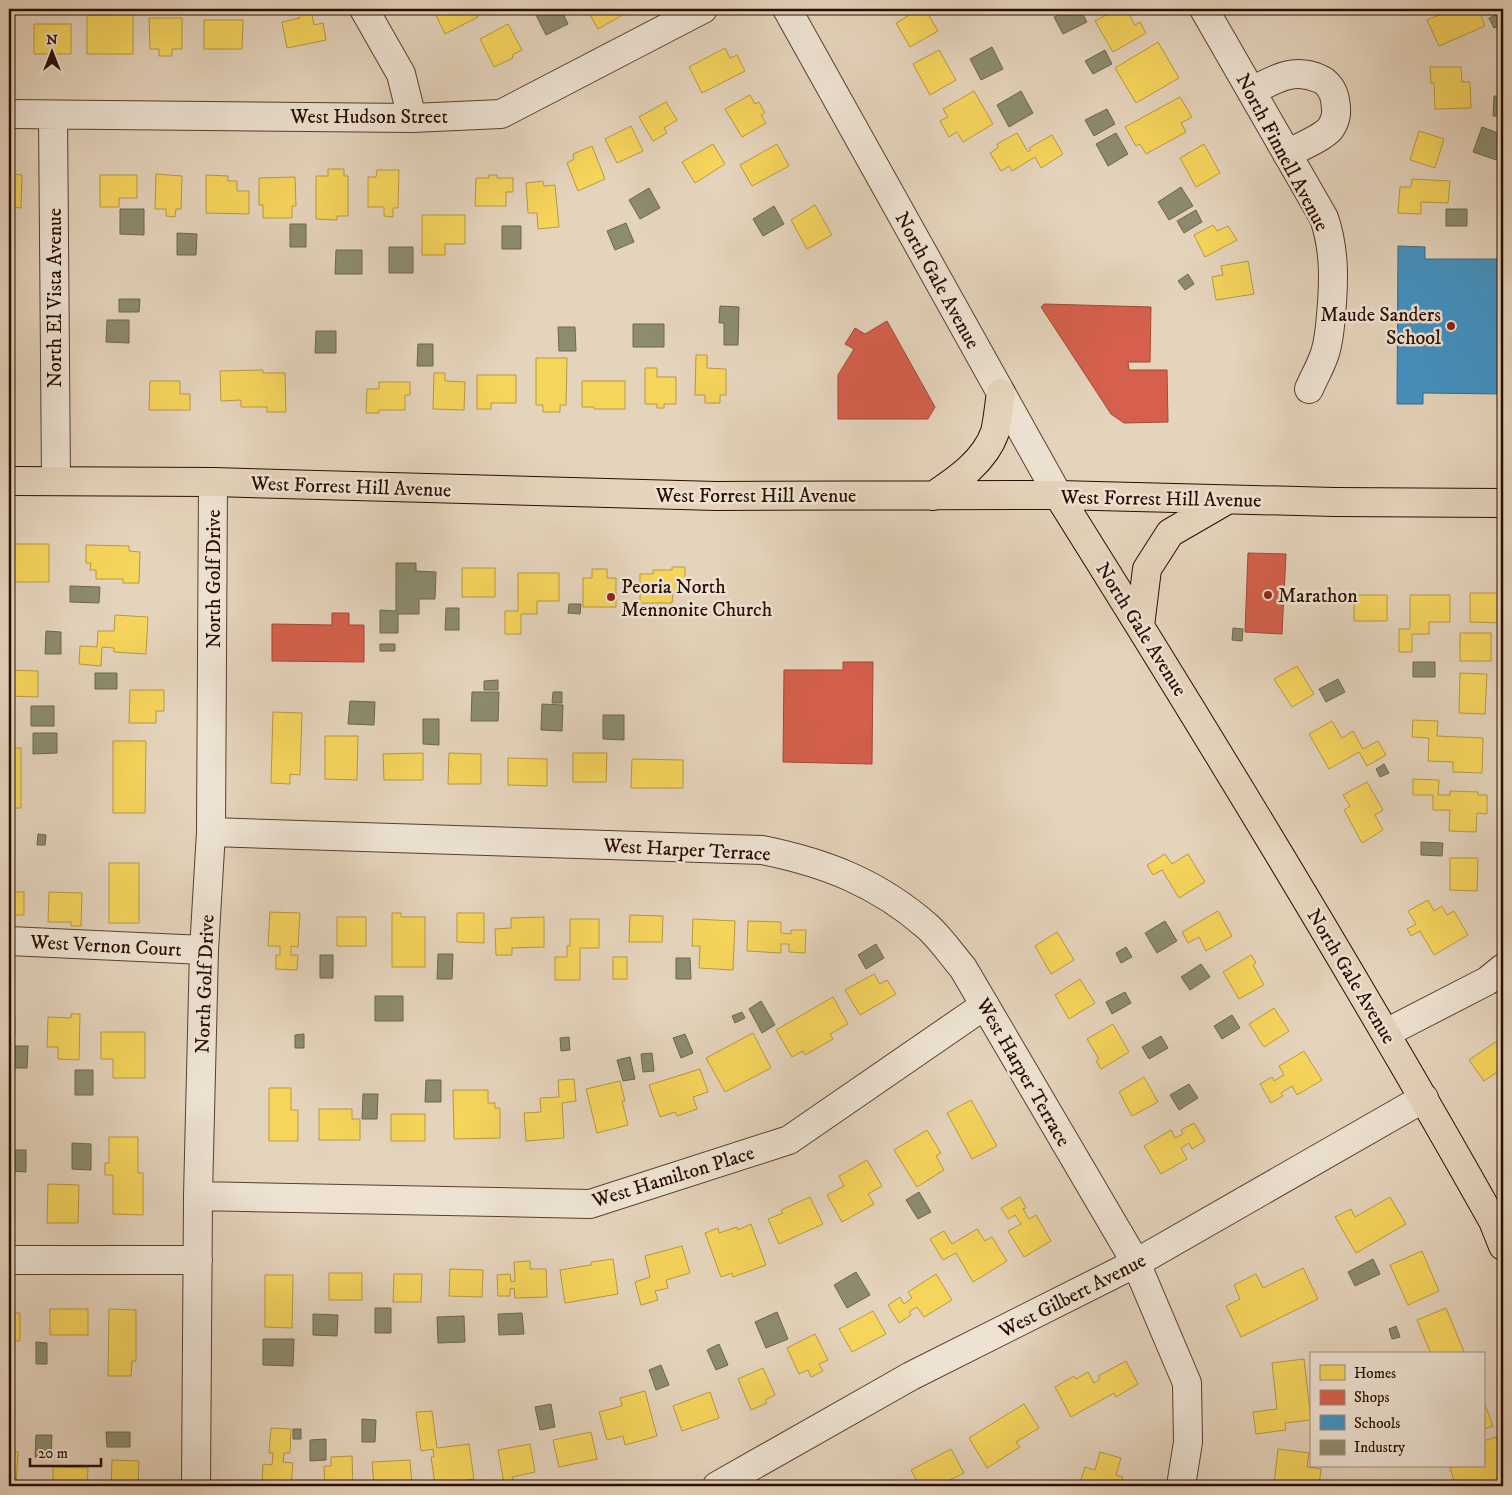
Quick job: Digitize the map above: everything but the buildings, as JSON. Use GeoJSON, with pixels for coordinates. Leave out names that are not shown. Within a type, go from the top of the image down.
{"type":"FeatureCollection","features":[{"type":"Feature","properties":{"kind":"main road"},"geometry":{"type":"LineString","coordinates":[[932,496],[962,476],[981,456],[994,432],[1001,393]]}},
{"type":"Feature","properties":{"kind":"main road","name":"West Forrest Hill Avenue"},"geometry":{"type":"LineString","coordinates":[[9,481],[213,482],[716,496],[1058,495],[1335,502],[1503,503]]}},
{"type":"Feature","properties":{"kind":"main road","name":"North Gale Avenue"},"geometry":{"type":"LineString","coordinates":[[1058,495],[1140,626],[1386,1033],[1493,1221],[1503,1246]]}},
{"type":"Feature","properties":{"kind":"main road"},"geometry":{"type":"LineString","coordinates":[[1140,626],[1147,569],[1170,533],[1227,500]]}},
{"type":"Feature","properties":{"kind":"street"},"geometry":{"type":"LineString","coordinates":[[364,9],[401,74],[412,118]]}},
{"type":"Feature","properties":{"kind":"street","name":"West Hudson Street"},"geometry":{"type":"LineString","coordinates":[[9,114],[412,118],[501,114],[703,9]]}},
{"type":"Feature","properties":{"kind":"street","name":"North Gale Avenue"},"geometry":{"type":"LineString","coordinates":[[787,9],[1058,495]]}},
{"type":"Feature","properties":{"kind":"street","name":"North Finnell Avenue"},"geometry":{"type":"LineString","coordinates":[[1204,9],[1324,218],[1331,243],[1334,271],[1329,338],[1322,363],[1309,389]]}},
{"type":"Feature","properties":{"kind":"street"},"geometry":{"type":"LineString","coordinates":[[1252,91],[1278,78],[1309,73],[1324,81],[1334,94],[1337,114],[1329,130],[1287,154]]}},
{"type":"Feature","properties":{"kind":"street","name":"North El Vista Avenue"},"geometry":{"type":"LineString","coordinates":[[53,115],[56,481]]}},
{"type":"Feature","properties":{"kind":"street","name":"North Golf Drive"},"geometry":{"type":"LineString","coordinates":[[196,1486],[198,1196],[204,950],[211,832],[213,482]]}},
{"type":"Feature","properties":{"kind":"street","name":"West Harper Terrace"},"geometry":{"type":"LineString","coordinates":[[211,832],[762,850],[802,858],[848,875],[884,894],[928,928],[963,968],[1136,1263],[1187,1383],[1188,1442],[1181,1486]]}},
{"type":"Feature","properties":{"kind":"street","name":"West Vernon Court"},"geometry":{"type":"LineString","coordinates":[[9,940],[204,950]]}},
{"type":"Feature","properties":{"kind":"street"},"geometry":{"type":"LineString","coordinates":[[1386,1033],[1487,981],[1503,968]]}},
{"type":"Feature","properties":{"kind":"street","name":"West Hamilton Place"},"geometry":{"type":"LineString","coordinates":[[198,1196],[590,1204],[789,1140],[985,1005]]}},
{"type":"Feature","properties":{"kind":"street","name":"West Gilbert Avenue"},"geometry":{"type":"LineString","coordinates":[[717,1486],[911,1376],[1136,1263],[1424,1098]]}},
{"type":"Feature","properties":{"kind":"street"},"geometry":{"type":"LineString","coordinates":[[9,1260],[198,1260]]}},
{"type":"Feature","properties":{"kind":"place","name":"Maude Sanders School"},"geometry":{"type":"Point","coordinates":[1451,326]}},
{"type":"Feature","properties":{"kind":"place","name":"Marathon"},"geometry":{"type":"Point","coordinates":[1268,595]}},
{"type":"Feature","properties":{"kind":"place","name":"Peoria North Mennonite Church"},"geometry":{"type":"Point","coordinates":[611,597]}}]}
